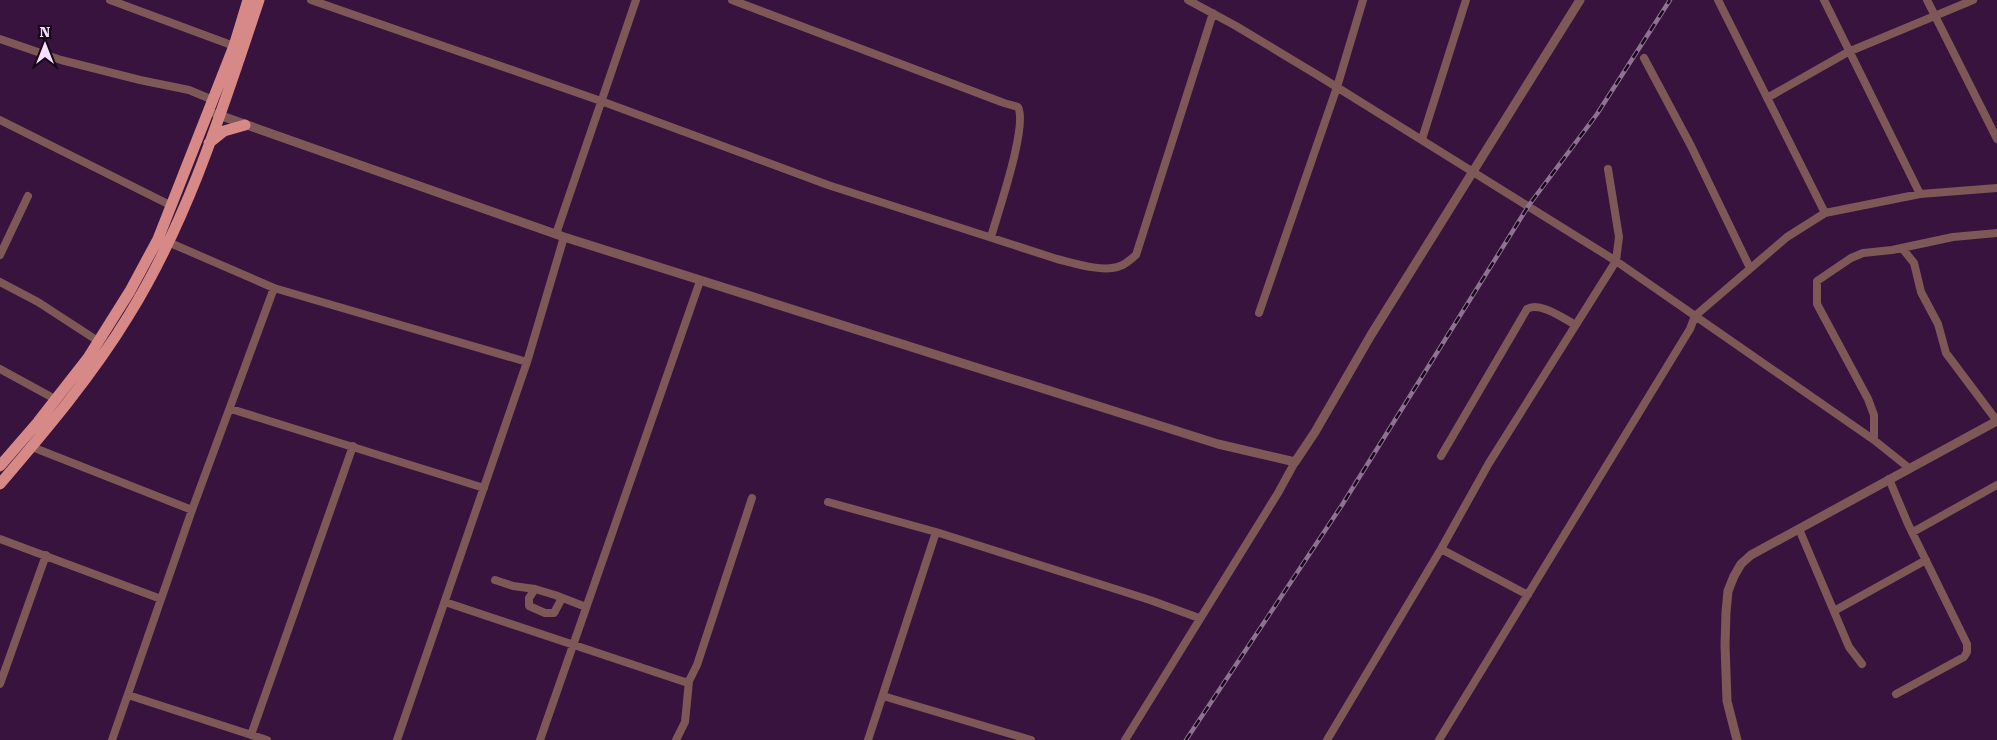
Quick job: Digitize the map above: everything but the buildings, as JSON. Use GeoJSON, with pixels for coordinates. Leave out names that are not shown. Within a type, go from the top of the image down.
{"type":"FeatureCollection","features":[{"type":"Feature","properties":{"kind":"main road"},"geometry":{"type":"LineString","coordinates":[[0,484],[73,398],[130,315],[168,242],[190,194],[208,144],[214,113],[213,100],[234,46],[248,0]]}},
{"type":"Feature","properties":{"kind":"main road"},"geometry":{"type":"LineString","coordinates":[[0,466],[88,358],[130,291],[158,239],[214,113],[259,0]]}},
{"type":"Feature","properties":{"kind":"main road"},"geometry":{"type":"LineString","coordinates":[[208,144],[224,131],[245,125]]}},
{"type":"Feature","properties":{"kind":"street"},"geometry":{"type":"LineString","coordinates":[[110,0],[234,46]]}},
{"type":"Feature","properties":{"kind":"street"},"geometry":{"type":"LineString","coordinates":[[311,0],[601,102],[828,185],[1083,266],[1117,267],[1136,255],[1213,13]]}},
{"type":"Feature","properties":{"kind":"street"},"geometry":{"type":"LineString","coordinates":[[397,740],[527,362],[560,236],[601,102],[636,0]]}},
{"type":"Feature","properties":{"kind":"street"},"geometry":{"type":"LineString","coordinates":[[732,0],[1004,103],[1018,106],[1021,122],[1018,139],[991,237]]}},
{"type":"Feature","properties":{"kind":"street"},"geometry":{"type":"LineString","coordinates":[[1188,0],[1337,87],[1616,261],[1874,440],[1908,468]]}},
{"type":"Feature","properties":{"kind":"street"},"geometry":{"type":"LineString","coordinates":[[1258,313],[1337,87],[1363,0]]}},
{"type":"Feature","properties":{"kind":"street"},"geometry":{"type":"LineString","coordinates":[[1422,139],[1466,0]]}},
{"type":"Feature","properties":{"kind":"street"},"geometry":{"type":"LineString","coordinates":[[1125,740],[1278,493],[1295,462],[1316,432],[1371,335],[1580,0]]}},
{"type":"Feature","properties":{"kind":"street"},"geometry":{"type":"LineString","coordinates":[[1718,0],[1824,213]]}},
{"type":"Feature","properties":{"kind":"street"},"geometry":{"type":"LineString","coordinates":[[1824,0],[1848,52],[1920,194]]}},
{"type":"Feature","properties":{"kind":"street"},"geometry":{"type":"LineString","coordinates":[[1927,0],[1997,139]]}},
{"type":"Feature","properties":{"kind":"street"},"geometry":{"type":"LineString","coordinates":[[1767,98],[1848,52],[1974,0]]}},
{"type":"Feature","properties":{"kind":"street"},"geometry":{"type":"LineString","coordinates":[[0,39],[61,60],[189,90],[213,100]]}},
{"type":"Feature","properties":{"kind":"street"},"geometry":{"type":"LineString","coordinates":[[1644,58],[1691,146],[1750,268]]}},
{"type":"Feature","properties":{"kind":"street"},"geometry":{"type":"LineString","coordinates":[[214,113],[560,236],[1218,444],[1295,462]]}},
{"type":"Feature","properties":{"kind":"street"},"geometry":{"type":"LineString","coordinates":[[0,120],[172,206]]}},
{"type":"Feature","properties":{"kind":"street"},"geometry":{"type":"LineString","coordinates":[[1327,740],[1490,463],[1616,261],[1619,237],[1608,168]]}},
{"type":"Feature","properties":{"kind":"street"},"geometry":{"type":"LineString","coordinates":[[1439,740],[1690,329],[1695,316],[1787,237],[1824,213],[1920,194],[1997,188]]}},
{"type":"Feature","properties":{"kind":"street"},"geometry":{"type":"LineString","coordinates":[[0,255],[28,196]]}},
{"type":"Feature","properties":{"kind":"street"},"geometry":{"type":"LineString","coordinates":[[1874,440],[1874,415],[1868,399],[1817,304],[1817,280],[1863,253],[1902,248],[1953,236],[1997,233]]}},
{"type":"Feature","properties":{"kind":"street"},"geometry":{"type":"LineString","coordinates":[[168,242],[274,288],[527,362]]}},
{"type":"Feature","properties":{"kind":"street"},"geometry":{"type":"LineString","coordinates":[[1737,740],[1727,701],[1725,645],[1728,591],[1740,564],[1750,555],[1997,421],[1946,353],[1938,324],[1920,292],[1914,263],[1902,248]]}},
{"type":"Feature","properties":{"kind":"street"},"geometry":{"type":"LineString","coordinates":[[540,740],[700,280]]}},
{"type":"Feature","properties":{"kind":"street"},"geometry":{"type":"LineString","coordinates":[[0,282],[38,302],[98,341]]}},
{"type":"Feature","properties":{"kind":"street"},"geometry":{"type":"LineString","coordinates":[[112,740],[192,510],[231,409],[274,288]]}},
{"type":"Feature","properties":{"kind":"street"},"geometry":{"type":"LineString","coordinates":[[1442,456],[1527,309],[1533,306],[1576,325]]}},
{"type":"Feature","properties":{"kind":"street"},"geometry":{"type":"LineString","coordinates":[[0,370],[55,399]]}},
{"type":"Feature","properties":{"kind":"street"},"geometry":{"type":"LineString","coordinates":[[231,409],[484,488]]}},
{"type":"Feature","properties":{"kind":"street"},"geometry":{"type":"LineString","coordinates":[[251,735],[354,446]]}},
{"type":"Feature","properties":{"kind":"street"},"geometry":{"type":"LineString","coordinates":[[32,447],[192,510]]}},
{"type":"Feature","properties":{"kind":"street"},"geometry":{"type":"LineString","coordinates":[[1889,479],[1967,644],[1967,652],[1964,657],[1896,694]]}},
{"type":"Feature","properties":{"kind":"street"},"geometry":{"type":"LineString","coordinates":[[1913,532],[1996,488]]}},
{"type":"Feature","properties":{"kind":"street"},"geometry":{"type":"LineString","coordinates":[[676,740],[685,722],[689,681],[703,647],[752,498]]}},
{"type":"Feature","properties":{"kind":"street"},"geometry":{"type":"LineString","coordinates":[[828,502],[936,532],[1150,600],[1200,618]]}},
{"type":"Feature","properties":{"kind":"street"},"geometry":{"type":"LineString","coordinates":[[1799,528],[1849,647],[1862,664]]}},
{"type":"Feature","properties":{"kind":"street"},"geometry":{"type":"LineString","coordinates":[[868,740],[936,532]]}},
{"type":"Feature","properties":{"kind":"street"},"geometry":{"type":"LineString","coordinates":[[0,539],[161,599]]}},
{"type":"Feature","properties":{"kind":"street"},"geometry":{"type":"LineString","coordinates":[[1441,549],[1528,596]]}},
{"type":"Feature","properties":{"kind":"street"},"geometry":{"type":"LineString","coordinates":[[1,681],[46,555]]}},
{"type":"Feature","properties":{"kind":"street"},"geometry":{"type":"LineString","coordinates":[[1834,611],[1926,560]]}},
{"type":"Feature","properties":{"kind":"street"},"geometry":{"type":"LineString","coordinates":[[495,580],[513,586],[535,589],[586,607]]}},
{"type":"Feature","properties":{"kind":"street"},"geometry":{"type":"LineString","coordinates":[[535,589],[529,598],[529,606],[545,613],[554,613],[562,598]]}},
{"type":"Feature","properties":{"kind":"street"},"geometry":{"type":"LineString","coordinates":[[445,602],[685,682],[689,681]]}},
{"type":"Feature","properties":{"kind":"street"},"geometry":{"type":"LineString","coordinates":[[128,695],[267,740]]}},
{"type":"Feature","properties":{"kind":"street"},"geometry":{"type":"LineString","coordinates":[[883,696],[1031,740]]}},
{"type":"Feature","properties":{"kind":"railway"},"geometry":{"type":"LineString","coordinates":[[1186,740],[1342,505],[1529,205],[1597,114],[1670,0]]}}]}
